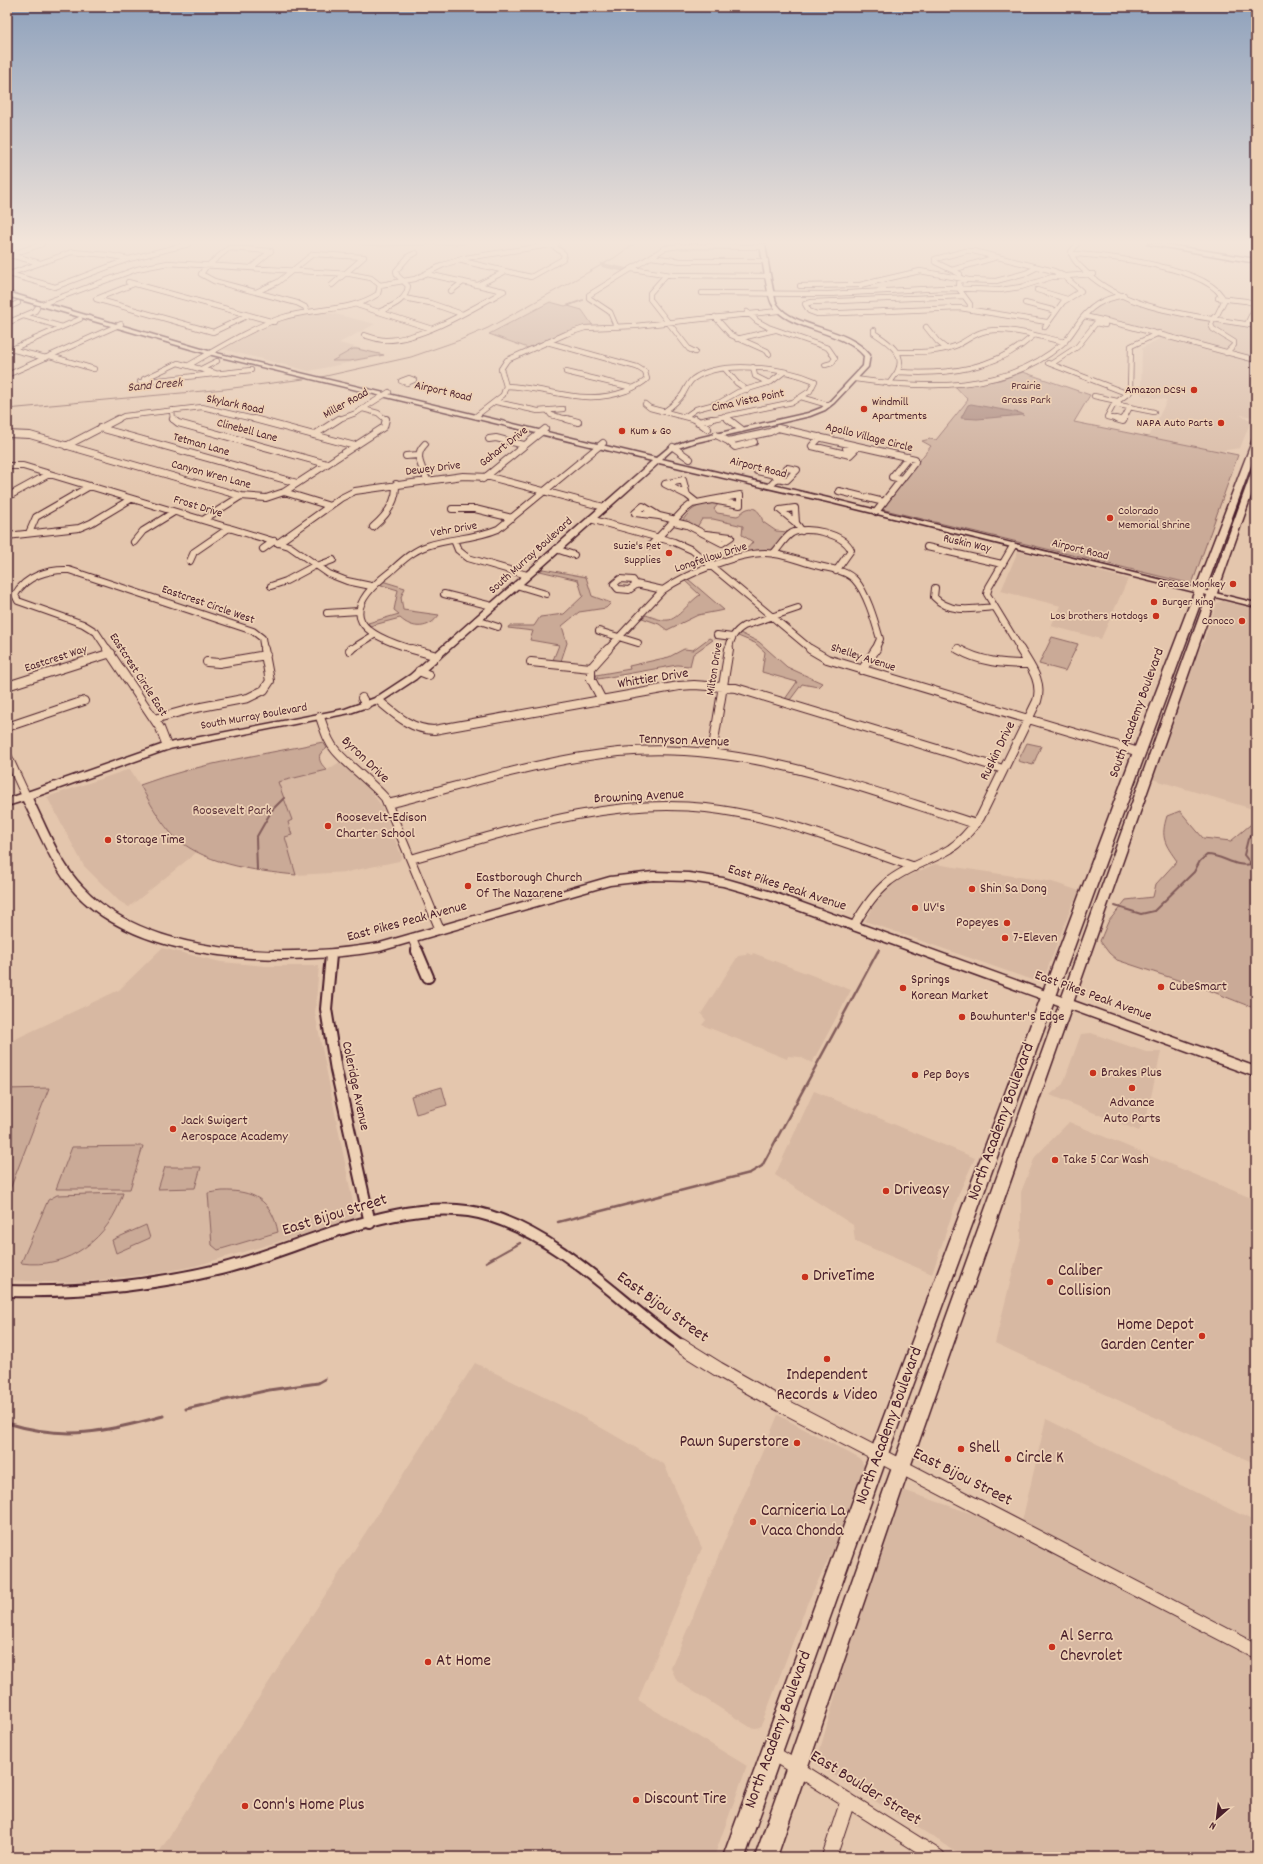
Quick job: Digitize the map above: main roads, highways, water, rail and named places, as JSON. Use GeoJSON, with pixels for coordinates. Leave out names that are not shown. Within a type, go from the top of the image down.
{"type":"FeatureCollection","features":[{"type":"Feature","properties":{"kind":"highway","name":"South Academy Boulevard"},"geometry":{"type":"LineString","coordinates":[[1049,996],[1256,441]]}},
{"type":"Feature","properties":{"kind":"highway"},"geometry":{"type":"LineString","coordinates":[[1066,1002],[1256,470]]}},
{"type":"Feature","properties":{"kind":"highway","name":"North Academy Boulevard"},"geometry":{"type":"LineString","coordinates":[[734,1857],[878,1456],[1049,996]]}},
{"type":"Feature","properties":{"kind":"highway","name":"North Academy Boulevard"},"geometry":{"type":"LineString","coordinates":[[766,1857],[901,1467],[1066,1002]]}},
{"type":"Feature","properties":{"kind":"main road","name":"Airport Road"},"geometry":{"type":"LineString","coordinates":[[140,331],[213,351],[1256,605]]}},
{"type":"Feature","properties":{"kind":"main road","name":"South Murray Boulevard"},"geometry":{"type":"LineString","coordinates":[[7,803],[168,746],[320,717],[366,705],[378,700],[402,686],[420,672],[556,549],[673,447],[691,441],[810,414],[828,405],[855,379],[867,364],[867,357],[862,348],[848,339],[824,331]]}},
{"type":"Feature","properties":{"kind":"main road","name":"Airport Road"},"geometry":{"type":"LineString","coordinates":[[658,459],[818,495],[828,500]]}},
{"type":"Feature","properties":{"kind":"main road","name":"East Pikes Peak Avenue"},"geometry":{"type":"LineString","coordinates":[[26,796],[64,872],[92,902],[121,921],[164,938],[212,950],[264,956],[331,954],[362,951],[610,881],[673,876],[706,879],[743,887],[1066,1002],[1256,1072]]}},
{"type":"Feature","properties":{"kind":"waterway","name":"Sand Creek"},"geometry":{"type":"LineString","coordinates":[[317,378],[411,357],[481,331]]}},
{"type":"Feature","properties":{"kind":"waterway","name":"Sand Creek"},"geometry":{"type":"LineString","coordinates":[[7,409],[225,389],[312,378]]}},
{"type":"Feature","properties":{"kind":"waterway"},"geometry":{"type":"LineString","coordinates":[[257,870],[256,838],[272,810],[284,798]]}},
{"type":"Feature","properties":{"kind":"waterway"},"geometry":{"type":"LineString","coordinates":[[1115,906],[1141,914],[1154,911],[1194,872],[1200,861],[1207,855],[1218,857],[1234,863],[1245,865],[1251,864],[1244,855],[1248,839],[1256,833]]}},
{"type":"Feature","properties":{"kind":"waterway"},"geometry":{"type":"LineString","coordinates":[[558,1222],[750,1173],[762,1166],[878,951]]}},
{"type":"Feature","properties":{"kind":"waterway"},"geometry":{"type":"LineString","coordinates":[[486,1262],[520,1243]]}},
{"type":"Feature","properties":{"kind":"waterway"},"geometry":{"type":"LineString","coordinates":[[186,1409],[269,1390],[318,1383],[325,1379]]}},
{"type":"Feature","properties":{"kind":"waterway"},"geometry":{"type":"LineString","coordinates":[[7,1423],[28,1429],[67,1433],[104,1430],[163,1416]]}},
{"type":"Feature","properties":{"kind":"place","name":"Amazon DCS4"},"geometry":{"type":"Point","coordinates":[1194,390]}},
{"type":"Feature","properties":{"kind":"place","name":"Windmill Apartments"},"geometry":{"type":"Point","coordinates":[864,409]}},
{"type":"Feature","properties":{"kind":"place","name":"NAPA Auto Parts"},"geometry":{"type":"Point","coordinates":[1221,423]}},
{"type":"Feature","properties":{"kind":"place","name":"Kum & Go"},"geometry":{"type":"Point","coordinates":[622,431]}},
{"type":"Feature","properties":{"kind":"place","name":"Colorado Memorial Shrine"},"geometry":{"type":"Point","coordinates":[1110,518]}},
{"type":"Feature","properties":{"kind":"place","name":"Suzie's Pet Supplies"},"geometry":{"type":"Point","coordinates":[669,553]}},
{"type":"Feature","properties":{"kind":"place","name":"Grease Monkey"},"geometry":{"type":"Point","coordinates":[1233,584]}},
{"type":"Feature","properties":{"kind":"place","name":"Burger King"},"geometry":{"type":"Point","coordinates":[1154,602]}},
{"type":"Feature","properties":{"kind":"place","name":"Los brothers Hotdogs"},"geometry":{"type":"Point","coordinates":[1156,616]}},
{"type":"Feature","properties":{"kind":"place","name":"Conoco"},"geometry":{"type":"Point","coordinates":[1242,621]}},
{"type":"Feature","properties":{"kind":"place","name":"Roosevelt-Edison Charter School"},"geometry":{"type":"Point","coordinates":[328,826]}},
{"type":"Feature","properties":{"kind":"place","name":"Storage Time"},"geometry":{"type":"Point","coordinates":[108,840]}},
{"type":"Feature","properties":{"kind":"place","name":"Eastborough Church Of The Nazarene"},"geometry":{"type":"Point","coordinates":[468,886]}},
{"type":"Feature","properties":{"kind":"place","name":"Shin Sa Dong"},"geometry":{"type":"Point","coordinates":[972,889]}},
{"type":"Feature","properties":{"kind":"place","name":"UV's"},"geometry":{"type":"Point","coordinates":[915,908]}},
{"type":"Feature","properties":{"kind":"place","name":"Popeyes"},"geometry":{"type":"Point","coordinates":[1007,923]}},
{"type":"Feature","properties":{"kind":"place","name":"7-Eleven"},"geometry":{"type":"Point","coordinates":[1005,938]}},
{"type":"Feature","properties":{"kind":"place","name":"CubeSmart"},"geometry":{"type":"Point","coordinates":[1161,987]}},
{"type":"Feature","properties":{"kind":"place","name":"Springs Korean Market"},"geometry":{"type":"Point","coordinates":[903,988]}},
{"type":"Feature","properties":{"kind":"place","name":"Bowhunter's Edge"},"geometry":{"type":"Point","coordinates":[962,1017]}},
{"type":"Feature","properties":{"kind":"place","name":"Brakes Plus"},"geometry":{"type":"Point","coordinates":[1093,1073]}},
{"type":"Feature","properties":{"kind":"place","name":"Pep Boys"},"geometry":{"type":"Point","coordinates":[915,1075]}},
{"type":"Feature","properties":{"kind":"place","name":"Advance Auto Parts"},"geometry":{"type":"Point","coordinates":[1132,1088]}},
{"type":"Feature","properties":{"kind":"place","name":"Jack Swigert Aerospace Academy"},"geometry":{"type":"Point","coordinates":[173,1129]}},
{"type":"Feature","properties":{"kind":"place","name":"Take 5 Car Wash"},"geometry":{"type":"Point","coordinates":[1055,1160]}},
{"type":"Feature","properties":{"kind":"place","name":"Driveasy"},"geometry":{"type":"Point","coordinates":[886,1191]}},
{"type":"Feature","properties":{"kind":"place","name":"DriveTime"},"geometry":{"type":"Point","coordinates":[805,1277]}},
{"type":"Feature","properties":{"kind":"place","name":"Caliber Collision"},"geometry":{"type":"Point","coordinates":[1050,1282]}},
{"type":"Feature","properties":{"kind":"place","name":"Home Depot Garden Center"},"geometry":{"type":"Point","coordinates":[1202,1336]}},
{"type":"Feature","properties":{"kind":"place","name":"Independent Records & Video"},"geometry":{"type":"Point","coordinates":[827,1359]}},
{"type":"Feature","properties":{"kind":"place","name":"Pawn Superstore"},"geometry":{"type":"Point","coordinates":[797,1443]}},
{"type":"Feature","properties":{"kind":"place","name":"Shell"},"geometry":{"type":"Point","coordinates":[961,1449]}},
{"type":"Feature","properties":{"kind":"place","name":"Circle K"},"geometry":{"type":"Point","coordinates":[1008,1459]}},
{"type":"Feature","properties":{"kind":"place","name":"Carniceria La Vaca Chonda"},"geometry":{"type":"Point","coordinates":[753,1522]}},
{"type":"Feature","properties":{"kind":"place","name":"Al Serra Chevrolet"},"geometry":{"type":"Point","coordinates":[1052,1647]}},
{"type":"Feature","properties":{"kind":"place","name":"At Home"},"geometry":{"type":"Point","coordinates":[428,1662]}},
{"type":"Feature","properties":{"kind":"place","name":"Discount Tire"},"geometry":{"type":"Point","coordinates":[636,1800]}},
{"type":"Feature","properties":{"kind":"place","name":"Conn's Home Plus"},"geometry":{"type":"Point","coordinates":[245,1806]}},
{"type":"Feature","properties":{"kind":"park label","name":"Prairie Grass Park"},"geometry":{"type":"Point","coordinates":[1026,393]}},
{"type":"Feature","properties":{"kind":"park label","name":"Roosevelt Park"},"geometry":{"type":"Point","coordinates":[232,811]}}]}
